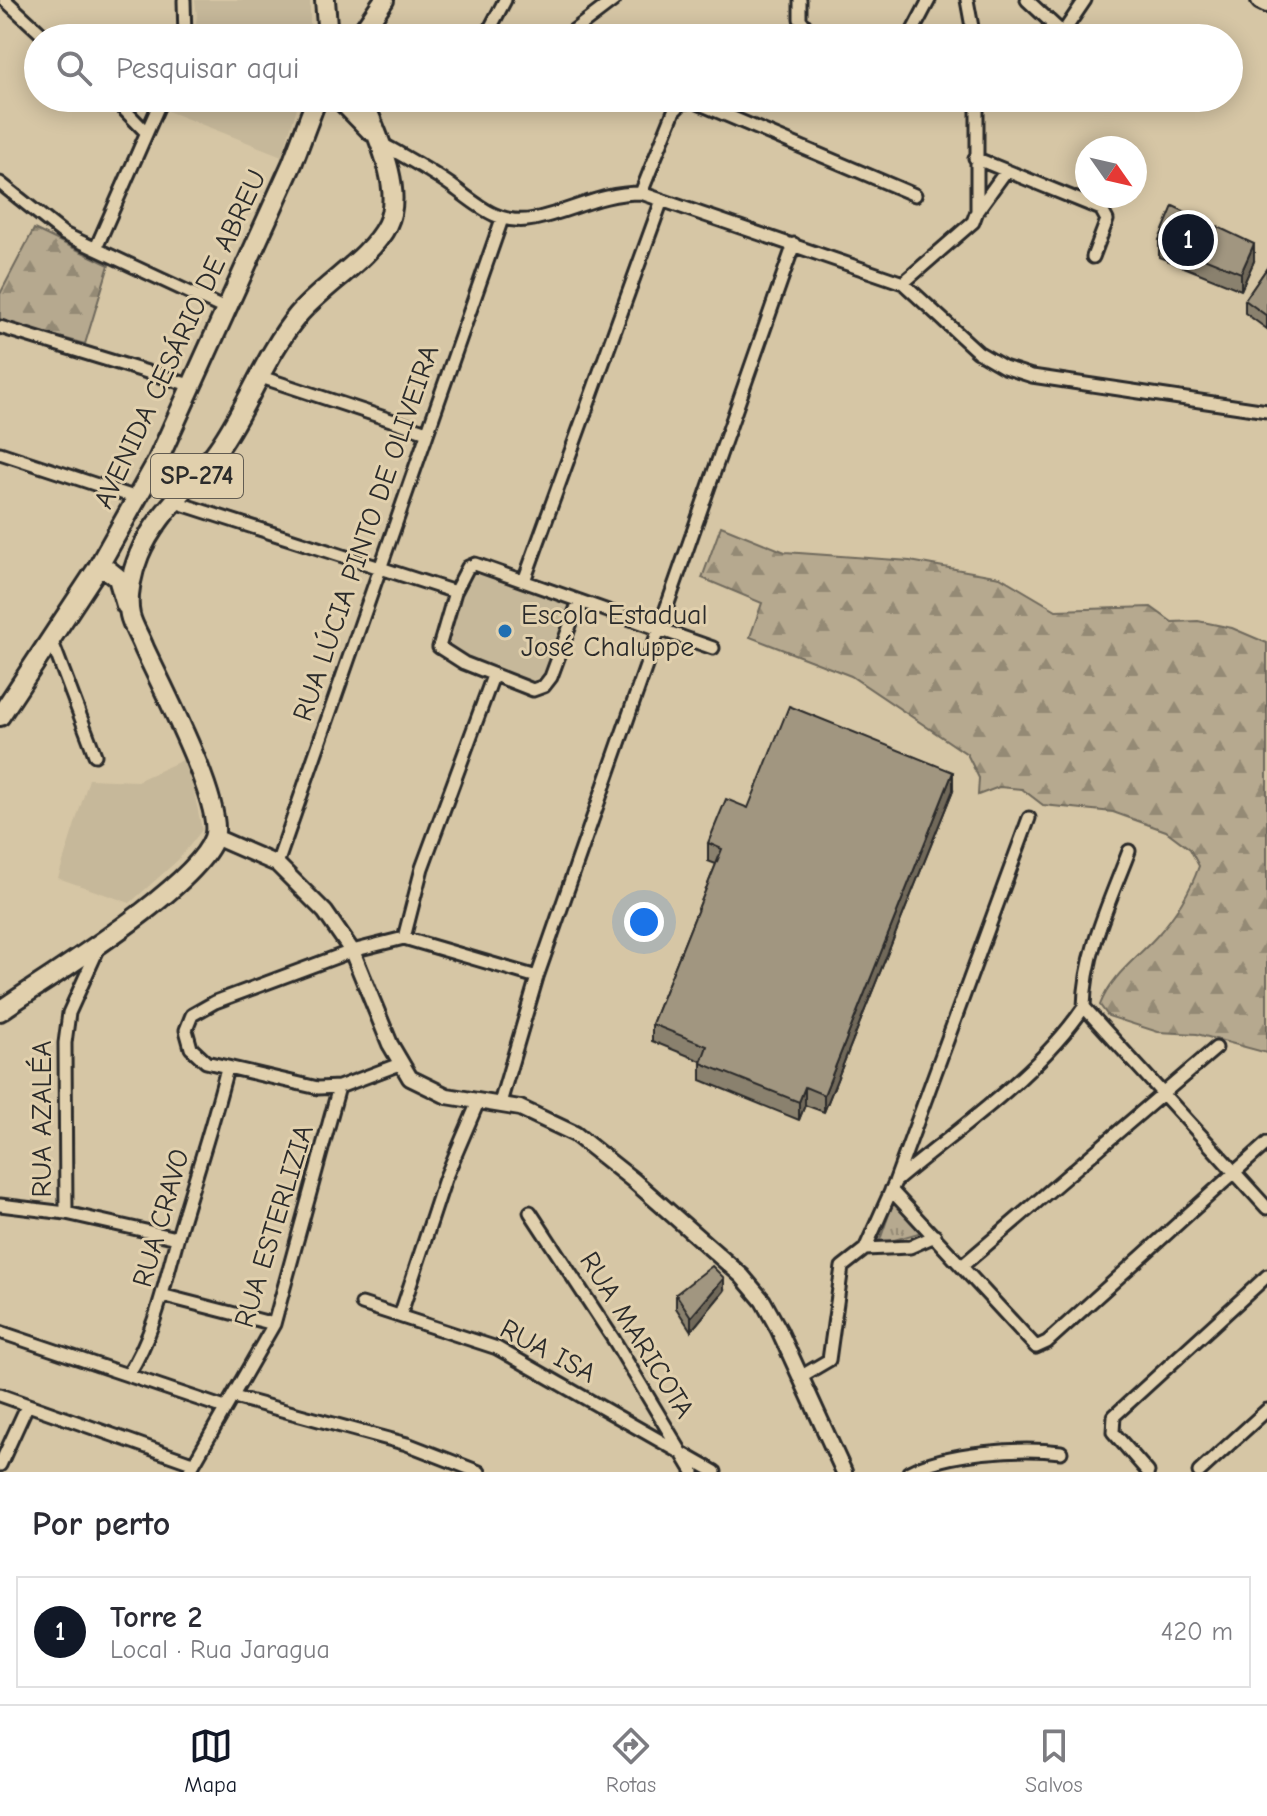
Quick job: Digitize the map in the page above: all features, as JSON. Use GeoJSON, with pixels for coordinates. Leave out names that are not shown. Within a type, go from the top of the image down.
{"type":"FeatureCollection","features":[{"type":"Feature","properties":{"kind":"main road"},"geometry":{"type":"LineString","coordinates":[[325,0],[327,24]]}},
{"type":"Feature","properties":{"kind":"main road"},"geometry":{"type":"LineString","coordinates":[[368,24],[384,0]]}},
{"type":"Feature","properties":{"kind":"main road"},"geometry":{"type":"LineString","coordinates":[[1261,0],[1267,3]]}},
{"type":"Feature","properties":{"kind":"main road","name":"AVENIDA CESÁRIO DE ABREU"},"geometry":{"type":"LineString","coordinates":[[3,705],[97,570],[137,498],[193,386],[292,164],[312,112]]}},
{"type":"Feature","properties":{"kind":"main road"},"geometry":{"type":"LineString","coordinates":[[352,112],[384,145]]}},
{"type":"Feature","properties":{"kind":"main road","name":"SP-274"},"geometry":{"type":"LineString","coordinates":[[215,837],[214,814],[205,785],[130,615],[133,572],[140,553],[175,502],[217,452],[282,336],[300,313],[355,263],[388,224],[391,188],[384,145],[369,112]]}},
{"type":"Feature","properties":{"kind":"main road"},"geometry":{"type":"LineString","coordinates":[[97,570],[108,570],[118,578],[130,615]]}},
{"type":"Feature","properties":{"kind":"main road"},"geometry":{"type":"LineString","coordinates":[[0,1011],[185,879],[215,837]]}},
{"type":"Feature","properties":{"kind":"street"},"geometry":{"type":"LineString","coordinates":[[5,0],[31,24]]}},
{"type":"Feature","properties":{"kind":"street"},"geometry":{"type":"LineString","coordinates":[[184,0],[185,24]]}},
{"type":"Feature","properties":{"kind":"street"},"geometry":{"type":"LineString","coordinates":[[492,24],[505,0]]}},
{"type":"Feature","properties":{"kind":"street"},"geometry":{"type":"LineString","coordinates":[[582,24],[614,0]]}},
{"type":"Feature","properties":{"kind":"street"},"geometry":{"type":"LineString","coordinates":[[800,0],[800,19],[804,24]]}},
{"type":"Feature","properties":{"kind":"street"},"geometry":{"type":"LineString","coordinates":[[916,24],[929,0]]}},
{"type":"Feature","properties":{"kind":"street"},"geometry":{"type":"LineString","coordinates":[[967,0],[971,24]]}},
{"type":"Feature","properties":{"kind":"street"},"geometry":{"type":"LineString","coordinates":[[1027,0],[1052,24]]}},
{"type":"Feature","properties":{"kind":"street"},"geometry":{"type":"LineString","coordinates":[[1068,24],[1085,0]]}},
{"type":"Feature","properties":{"kind":"street"},"geometry":{"type":"LineString","coordinates":[[127,112],[146,132]]}},
{"type":"Feature","properties":{"kind":"street"},"geometry":{"type":"LineString","coordinates":[[96,248],[155,112]]}},
{"type":"Feature","properties":{"kind":"street"},"geometry":{"type":"LineString","coordinates":[[641,193],[674,112]]}},
{"type":"Feature","properties":{"kind":"street"},"geometry":{"type":"LineString","coordinates":[[719,112],[915,195]]}},
{"type":"Feature","properties":{"kind":"street"},"geometry":{"type":"LineString","coordinates":[[977,112],[977,211]]}},
{"type":"Feature","properties":{"kind":"street"},"geometry":{"type":"LineString","coordinates":[[384,145],[453,187],[477,207],[502,219],[535,219],[616,193],[641,193],[903,283],[978,352],[1004,367],[1032,376],[1267,411]]}},
{"type":"Feature","properties":{"kind":"street"},"geometry":{"type":"LineString","coordinates":[[975,158],[1106,213],[1107,220],[1093,257]]}},
{"type":"Feature","properties":{"kind":"street"},"geometry":{"type":"LineString","coordinates":[[903,283],[921,263],[965,231],[1006,171]]}},
{"type":"Feature","properties":{"kind":"street"},"geometry":{"type":"LineString","coordinates":[[0,183],[45,221],[225,309]]}},
{"type":"Feature","properties":{"kind":"street"},"geometry":{"type":"LineString","coordinates":[[524,581],[662,200]]}},
{"type":"Feature","properties":{"kind":"street","name":"RUA LÚCIA PINTO DE OLIVEIRA"},"geometry":{"type":"LineString","coordinates":[[277,864],[502,219]]}},
{"type":"Feature","properties":{"kind":"street"},"geometry":{"type":"LineString","coordinates":[[500,1103],[537,977],[794,244]]}},
{"type":"Feature","properties":{"kind":"street"},"geometry":{"type":"LineString","coordinates":[[0,327],[193,386]]}},
{"type":"Feature","properties":{"kind":"street"},"geometry":{"type":"LineString","coordinates":[[261,377],[427,432]]}},
{"type":"Feature","properties":{"kind":"street"},"geometry":{"type":"LineString","coordinates":[[0,453],[137,498]]}},
{"type":"Feature","properties":{"kind":"street"},"geometry":{"type":"LineString","coordinates":[[175,502],[455,592]]}},
{"type":"Feature","properties":{"kind":"street"},"geometry":{"type":"LineString","coordinates":[[579,601],[559,658],[544,686],[533,690],[493,676],[446,654],[439,647],[455,592],[468,567],[475,564],[713,648]]}},
{"type":"Feature","properties":{"kind":"street"},"geometry":{"type":"LineString","coordinates":[[51,639],[95,755]]}},
{"type":"Feature","properties":{"kind":"street"},"geometry":{"type":"LineString","coordinates":[[404,938],[422,868],[493,676]]}},
{"type":"Feature","properties":{"kind":"street"},"geometry":{"type":"LineString","coordinates":[[800,1377],[829,1360],[842,1267],[865,1249],[893,1186],[1029,818]]}},
{"type":"Feature","properties":{"kind":"street"},"geometry":{"type":"LineString","coordinates":[[215,837],[277,864],[325,912],[352,951],[400,1064],[410,1078],[426,1088],[478,1102],[500,1103],[548,1119],[575,1134],[720,1257],[763,1301],[844,1472]]}},
{"type":"Feature","properties":{"kind":"street"},"geometry":{"type":"LineString","coordinates":[[893,1186],[1063,1037],[1084,1007],[1084,985],[1093,945],[1129,851]]}},
{"type":"Feature","properties":{"kind":"street","name":"RUA AZALÉA"},"geometry":{"type":"LineString","coordinates":[[66,1213],[65,1043],[69,1013],[104,938]]}},
{"type":"Feature","properties":{"kind":"street"},"geometry":{"type":"LineString","coordinates":[[400,1064],[339,1087],[318,1088],[206,1062],[197,1055],[187,1038],[188,1022],[192,1015],[215,1002],[352,951],[404,938],[537,977]]}},
{"type":"Feature","properties":{"kind":"street"},"geometry":{"type":"LineString","coordinates":[[1084,1007],[1267,1208]]}},
{"type":"Feature","properties":{"kind":"street"},"geometry":{"type":"LineString","coordinates":[[962,1266],[1216,1048]]}},
{"type":"Feature","properties":{"kind":"street","name":"RUA CRAVO"},"geometry":{"type":"LineString","coordinates":[[128,1375],[153,1330],[165,1296],[177,1238],[227,1068]]}},
{"type":"Feature","properties":{"kind":"street","name":"RUA ESTERLIZIA"},"geometry":{"type":"LineString","coordinates":[[190,1468],[274,1324],[339,1087]]}},
{"type":"Feature","properties":{"kind":"street"},"geometry":{"type":"LineString","coordinates":[[400,1316],[445,1179],[478,1102]]}},
{"type":"Feature","properties":{"kind":"street"},"geometry":{"type":"LineString","coordinates":[[893,1186],[1031,1343],[1041,1346],[1267,1143]]}},
{"type":"Feature","properties":{"kind":"street"},"geometry":{"type":"LineString","coordinates":[[0,1205],[66,1213],[177,1238]]}},
{"type":"Feature","properties":{"kind":"street","name":"RUA MARICOTA"},"geometry":{"type":"LineString","coordinates":[[530,1212],[681,1452],[715,1472]]}},
{"type":"Feature","properties":{"kind":"street"},"geometry":{"type":"LineString","coordinates":[[865,1249],[910,1247],[935,1236]]}},
{"type":"Feature","properties":{"kind":"street"},"geometry":{"type":"LineString","coordinates":[[1148,1472],[1113,1432],[1114,1416],[1267,1276]]}},
{"type":"Feature","properties":{"kind":"street"},"geometry":{"type":"LineString","coordinates":[[165,1296],[274,1324]]}},
{"type":"Feature","properties":{"kind":"street","name":"RUA ISA"},"geometry":{"type":"LineString","coordinates":[[362,1304],[497,1348],[681,1452],[693,1472]]}},
{"type":"Feature","properties":{"kind":"street"},"geometry":{"type":"LineString","coordinates":[[0,1332],[225,1408]]}},
{"type":"Feature","properties":{"kind":"street"},"geometry":{"type":"LineString","coordinates":[[0,1395],[190,1468]]}},
{"type":"Feature","properties":{"kind":"street"},"geometry":{"type":"LineString","coordinates":[[234,1397],[407,1444],[479,1472]]}},
{"type":"Feature","properties":{"kind":"street"},"geometry":{"type":"LineString","coordinates":[[0,1465],[27,1406]]}},
{"type":"Feature","properties":{"kind":"street"},"geometry":{"type":"LineString","coordinates":[[1199,1472],[1267,1410]]}},
{"type":"Feature","properties":{"kind":"street"},"geometry":{"type":"LineString","coordinates":[[909,1472],[936,1461],[1029,1449],[1061,1452]]}},
{"type":"Feature","properties":{"kind":"shaded area"},"geometry":{"type":"Polygon","coordinates":[[[195,0],[310,0],[310,24],[196,24],[195,0]]]}},
{"type":"Feature","properties":{"kind":"shaded area"},"geometry":{"type":"Polygon","coordinates":[[[170,112],[296,112],[282,156],[170,112]]]}},
{"type":"Feature","properties":{"kind":"shaded area","name":"Escola Estadual José Chaluppe"},"geometry":{"type":"Polygon","coordinates":[[[473,569],[570,605],[545,676],[526,682],[460,656],[447,645],[452,617],[473,569]]]}},
{"type":"Feature","properties":{"kind":"shaded area"},"geometry":{"type":"Polygon","coordinates":[[[187,758],[202,830],[178,860],[130,903],[58,878],[89,779],[137,781],[187,758]]]}},
{"type":"Feature","properties":{"kind":"green space"},"geometry":{"type":"Polygon","coordinates":[[[34,229],[109,265],[85,344],[0,321],[0,294],[34,229]]]}},
{"type":"Feature","properties":{"kind":"green space"},"geometry":{"type":"Polygon","coordinates":[[[721,526],[785,552],[910,561],[1000,577],[1056,610],[1151,607],[1172,622],[1198,621],[1232,628],[1267,643],[1267,1053],[1197,1034],[1158,1032],[1108,1016],[1100,1005],[1117,977],[1163,929],[1186,895],[1199,866],[1190,849],[1166,831],[1113,812],[1043,805],[1022,789],[999,787],[978,795],[979,778],[967,754],[851,676],[750,637],[762,603],[702,578],[721,526]]]}},
{"type":"Feature","properties":{"kind":"green space"},"geometry":{"type":"Polygon","coordinates":[[[895,1197],[929,1230],[884,1243],[880,1240],[895,1197]]]}},
{"type":"Feature","properties":{"kind":"building"},"geometry":{"type":"Polygon","coordinates":[[[1173,206],[1254,244],[1241,273],[1159,240],[1173,206]]]}},
{"type":"Feature","properties":{"kind":"building"},"geometry":{"type":"Polygon","coordinates":[[[1267,268],[1267,316],[1245,300],[1267,268]]]}},
{"type":"Feature","properties":{"kind":"building"},"geometry":{"type":"Polygon","coordinates":[[[789,706],[953,772],[824,1095],[805,1087],[799,1102],[701,1063],[707,1046],[652,1024],[722,849],[708,843],[726,799],[748,808],[789,706]]]}},
{"type":"Feature","properties":{"kind":"building"},"geometry":{"type":"Polygon","coordinates":[[[712,1266],[724,1278],[691,1317],[676,1294],[712,1266]]]}},
{"type":"Feature","properties":{"kind":"place","name":"Torre 2"},"geometry":{"type":"Point","coordinates":[1188,240]}},
{"type":"Feature","properties":{"kind":"place","name":"Escola Estadual José Chaluppe"},"geometry":{"type":"Point","coordinates":[505,631]}}]}
